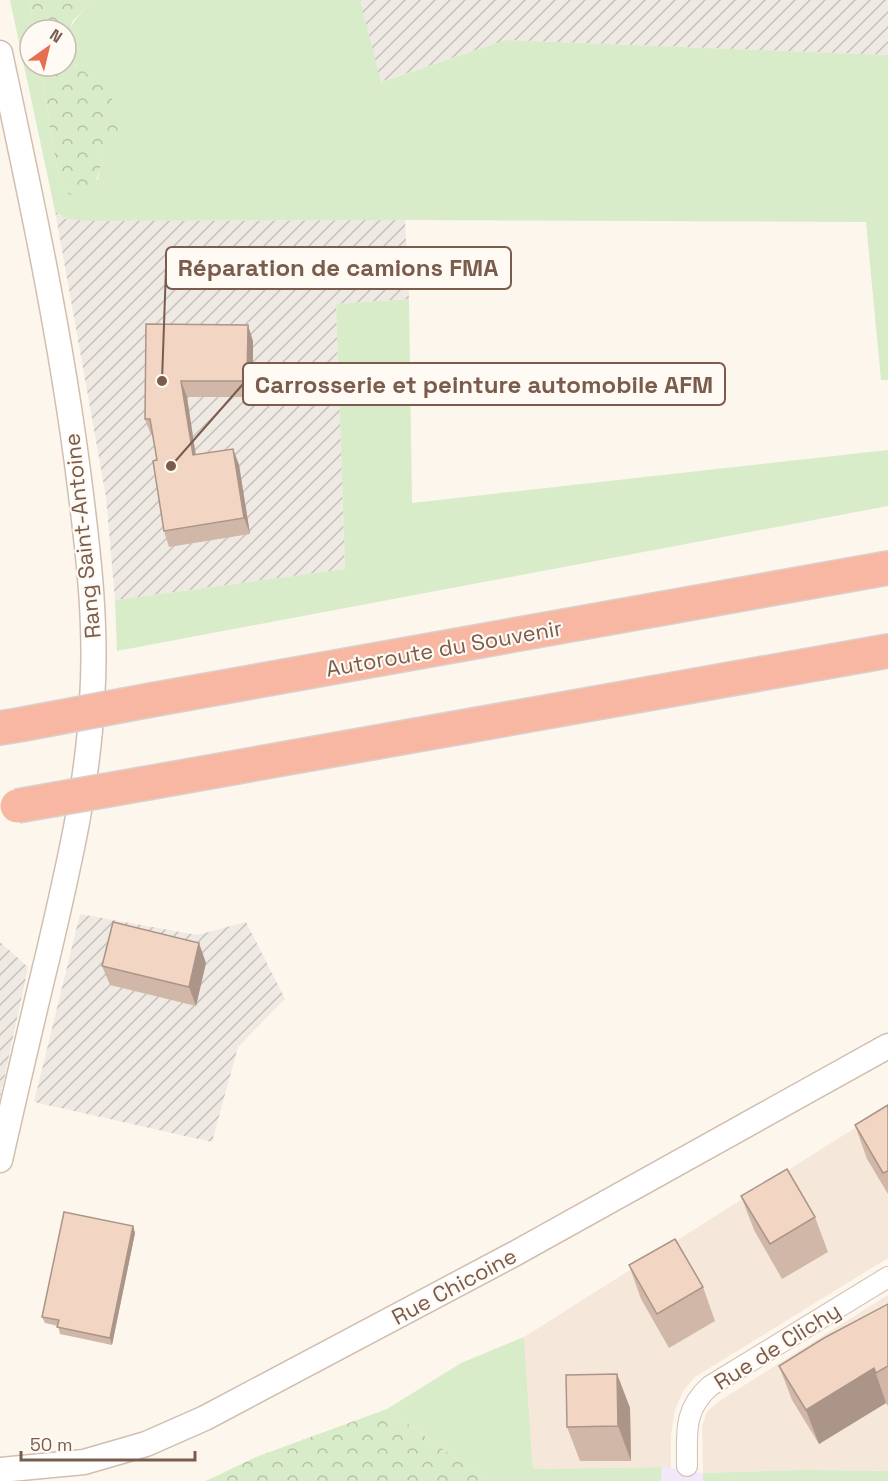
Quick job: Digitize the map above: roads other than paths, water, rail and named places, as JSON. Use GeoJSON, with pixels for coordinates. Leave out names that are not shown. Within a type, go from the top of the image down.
{"type":"FeatureCollection","features":[{"type":"Feature","properties":{"kind":"highway","name":"Autoroute du Souvenir"},"geometry":{"type":"LineString","coordinates":[[12,726],[888,568]]}},
{"type":"Feature","properties":{"kind":"highway"},"geometry":{"type":"LineString","coordinates":[[8,807],[888,651]]}},
{"type":"Feature","properties":{"kind":"street","name":"Rang Saint-Antoine"},"geometry":{"type":"LineString","coordinates":[[0,53],[31,197],[72,426],[93,594],[94,646],[90,735],[76,823],[0,1160]]}},
{"type":"Feature","properties":{"kind":"street","name":"Rue Chicoine"},"geometry":{"type":"LineString","coordinates":[[0,1470],[84,1462],[146,1444],[206,1418],[514,1254],[888,1046]]}},
{"type":"Feature","properties":{"kind":"street","name":"Rue de Clichy"},"geometry":{"type":"LineString","coordinates":[[687,1466],[690,1412],[710,1386],[888,1277]]}},
{"type":"Feature","properties":{"kind":"place","name":"Réparation de camions FMA"},"geometry":{"type":"Point","coordinates":[162,381]}},
{"type":"Feature","properties":{"kind":"place","name":"Carrosserie et peinture automobile AFM"},"geometry":{"type":"Point","coordinates":[171,466]}}]}
